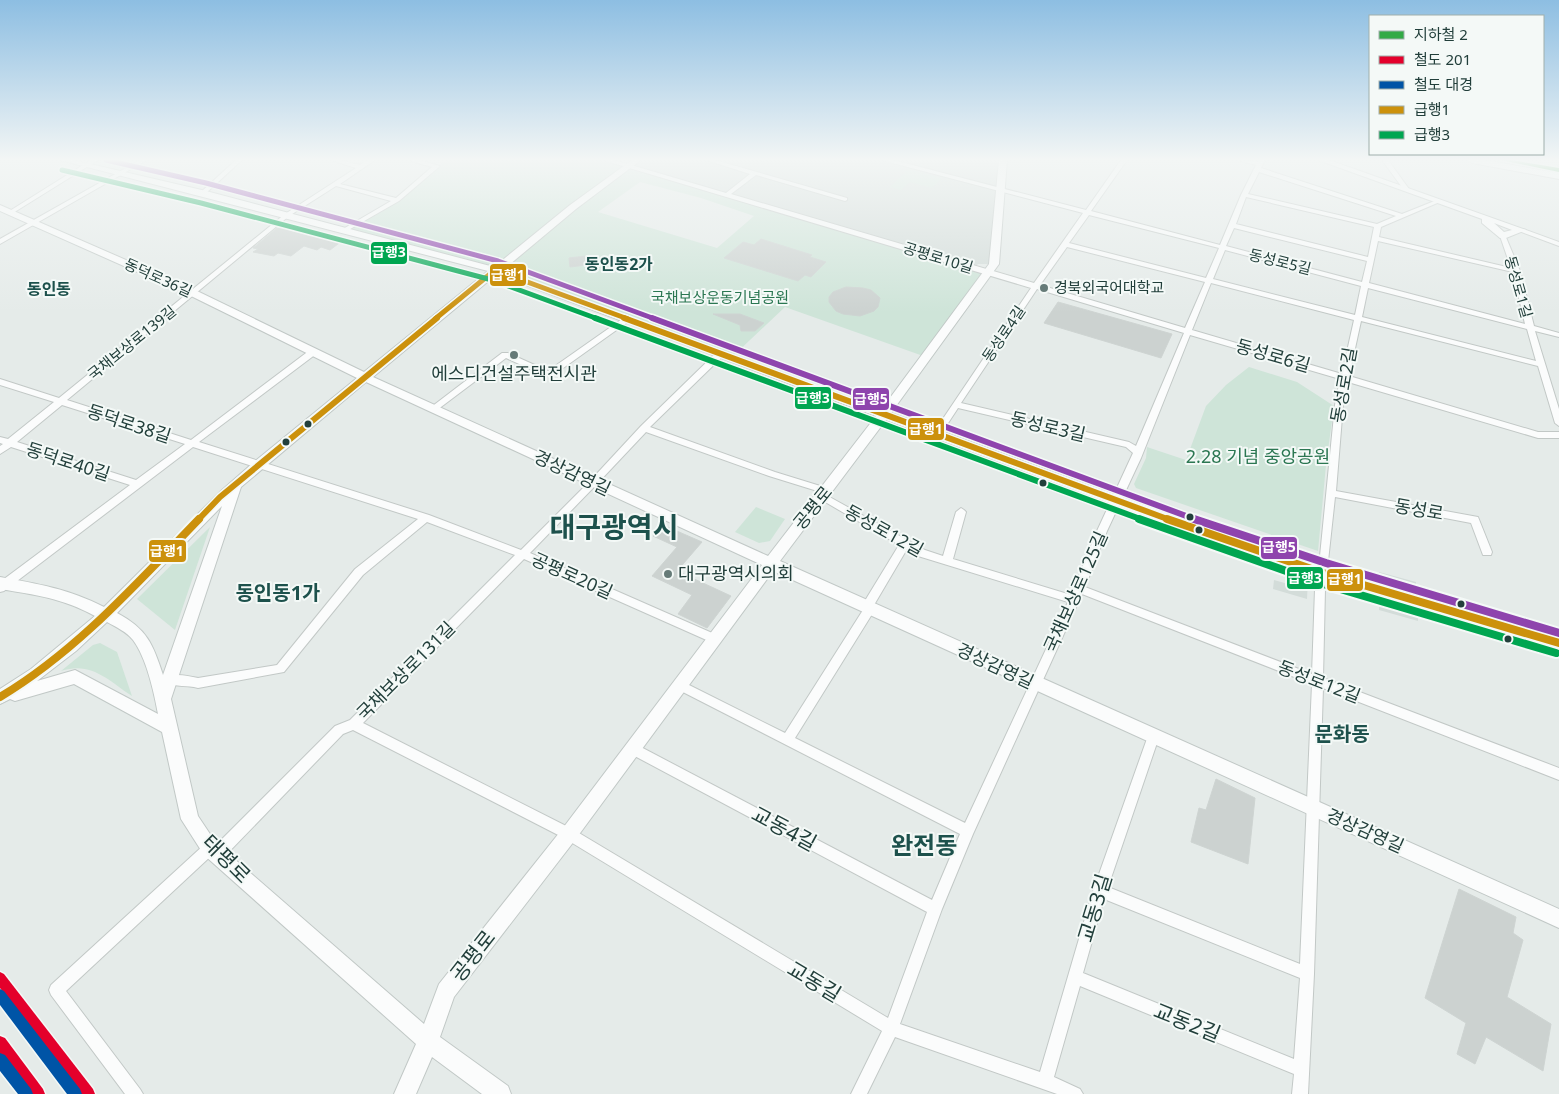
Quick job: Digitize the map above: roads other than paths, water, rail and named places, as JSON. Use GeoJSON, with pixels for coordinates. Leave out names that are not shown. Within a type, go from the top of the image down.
{"type":"FeatureCollection","features":[{"type":"Feature","properties":{"kind":"main road"},"geometry":{"type":"LineString","coordinates":[[272,211],[495,270],[722,353],[884,416],[1211,535],[1322,573],[1559,643]]}},
{"type":"Feature","properties":{"kind":"main road"},"geometry":{"type":"LineString","coordinates":[[0,698],[30,679],[106,615],[220,498],[238,482],[568,211]]}},
{"type":"Feature","properties":{"kind":"main road","name":"공평로"},"geometry":{"type":"LineString","coordinates":[[405,1094],[428,1041],[446,990],[569,834],[681,686],[799,525],[884,416],[988,273],[994,264],[999,211]]}},
{"type":"Feature","properties":{"kind":"main road","name":"동성로1길"},"geometry":{"type":"LineString","coordinates":[[1468,211],[1521,230]]}},
{"type":"Feature","properties":{"kind":"main road","name":"동덕로36길"},"geometry":{"type":"LineString","coordinates":[[11,212],[193,293],[366,378]]}},
{"type":"Feature","properties":{"kind":"main road"},"geometry":{"type":"LineString","coordinates":[[1479,215],[1503,236]]}},
{"type":"Feature","properties":{"kind":"main road","name":"동성로1길"},"geometry":{"type":"LineString","coordinates":[[1503,236],[1521,230]]}},
{"type":"Feature","properties":{"kind":"main road","name":"경상감영길"},"geometry":{"type":"LineString","coordinates":[[366,378],[1035,684],[1559,919]]}},
{"type":"Feature","properties":{"kind":"main road"},"geometry":{"type":"LineString","coordinates":[[163,699],[230,499],[238,482]]}},
{"type":"Feature","properties":{"kind":"main road","name":"태평로"},"geometry":{"type":"LineString","coordinates":[[2,585],[55,593],[76,599],[126,625],[138,635],[149,654],[163,699],[190,819],[214,851],[428,1041],[500,1094]]}},
{"type":"Feature","properties":{"kind":"main road"},"geometry":{"type":"LineString","coordinates":[[0,698],[75,677],[170,728]]}},
{"type":"Feature","properties":{"kind":"street"},"geometry":{"type":"LineString","coordinates":[[0,242],[53,211]]}},
{"type":"Feature","properties":{"kind":"street","name":"국채보상로139길"},"geometry":{"type":"LineString","coordinates":[[0,450],[4,442],[59,402],[293,211]]}},
{"type":"Feature","properties":{"kind":"street"},"geometry":{"type":"LineString","coordinates":[[345,230],[378,211]]}},
{"type":"Feature","properties":{"kind":"street","name":"공평로10길"},"geometry":{"type":"LineString","coordinates":[[784,211],[988,273]]}},
{"type":"Feature","properties":{"kind":"street","name":"동성로5길"},"geometry":{"type":"LineString","coordinates":[[1084,211],[1559,335]]}},
{"type":"Feature","properties":{"kind":"street"},"geometry":{"type":"LineString","coordinates":[[1116,500],[1210,281],[1238,211]]}},
{"type":"Feature","properties":{"kind":"street"},"geometry":{"type":"LineString","coordinates":[[1313,211],[1378,226],[1414,211]]}},
{"type":"Feature","properties":{"kind":"street"},"geometry":{"type":"LineString","coordinates":[[1387,211],[1401,216]]}},
{"type":"Feature","properties":{"kind":"street","name":"동성로4길"},"geometry":{"type":"LineString","coordinates":[[936,434],[1088,212]]}},
{"type":"Feature","properties":{"kind":"street"},"geometry":{"type":"LineString","coordinates":[[1232,225],[1370,260]]}},
{"type":"Feature","properties":{"kind":"street","name":"동성로2길"},"geometry":{"type":"LineString","coordinates":[[1314,808],[1320,588],[1337,416],[1378,226]]}},
{"type":"Feature","properties":{"kind":"street","name":"동성로1길"},"geometry":{"type":"LineString","coordinates":[[1521,230],[1559,244]]}},
{"type":"Feature","properties":{"kind":"street","name":"동성로1길"},"geometry":{"type":"LineString","coordinates":[[1503,236],[1516,270],[1530,327]]}},
{"type":"Feature","properties":{"kind":"street"},"geometry":{"type":"LineString","coordinates":[[1376,238],[1516,270]]}},
{"type":"Feature","properties":{"kind":"street"},"geometry":{"type":"LineString","coordinates":[[1066,244],[1542,366]]}},
{"type":"Feature","properties":{"kind":"street","name":"동성로6길"},"geometry":{"type":"LineString","coordinates":[[988,273],[1538,435],[1559,435]]}},
{"type":"Feature","properties":{"kind":"street"},"geometry":{"type":"LineString","coordinates":[[434,408],[505,355],[549,374],[628,319]]}},
{"type":"Feature","properties":{"kind":"street"},"geometry":{"type":"LineString","coordinates":[[1530,327],[1559,423]]}},
{"type":"Feature","properties":{"kind":"street"},"geometry":{"type":"LineString","coordinates":[[190,444],[313,352]]}},
{"type":"Feature","properties":{"kind":"street","name":"국채보상로131길"},"geometry":{"type":"LineString","coordinates":[[135,1094],[56,990],[214,851],[339,730],[354,724],[593,483],[644,428],[722,353]]}},
{"type":"Feature","properties":{"kind":"street","name":"동덕로38길"},"geometry":{"type":"LineString","coordinates":[[0,382],[258,465]]}},
{"type":"Feature","properties":{"kind":"street","name":"동성로3길"},"geometry":{"type":"LineString","coordinates":[[956,404],[1129,445],[1138,452]]}},
{"type":"Feature","properties":{"kind":"street","name":"동성로12길"},"geometry":{"type":"LineString","coordinates":[[644,428],[825,494],[922,553],[1074,600]]}},
{"type":"Feature","properties":{"kind":"street","name":"동덕로40길"},"geometry":{"type":"LineString","coordinates":[[4,442],[137,484]]}},
{"type":"Feature","properties":{"kind":"street","name":"태평로"},"geometry":{"type":"LineString","coordinates":[[2,585],[190,444]]}},
{"type":"Feature","properties":{"kind":"street","name":"공평로20길"},"geometry":{"type":"LineString","coordinates":[[258,465],[426,518],[522,554],[715,640]]}},
{"type":"Feature","properties":{"kind":"street","name":"동성로"},"geometry":{"type":"LineString","coordinates":[[1330,493],[1475,520],[1487,552]]}},
{"type":"Feature","properties":{"kind":"street","name":"국채보상로125길"},"geometry":{"type":"LineString","coordinates":[[1035,684],[1079,589],[1116,500]]}},
{"type":"Feature","properties":{"kind":"street","name":"동성로12길"},"geometry":{"type":"LineString","coordinates":[[947,561],[961,512]]}},
{"type":"Feature","properties":{"kind":"street"},"geometry":{"type":"LineString","coordinates":[[170,680],[198,683],[280,669],[358,572],[426,518]]}},
{"type":"Feature","properties":{"kind":"street"},"geometry":{"type":"LineString","coordinates":[[787,740],[869,607],[905,544]]}},
{"type":"Feature","properties":{"kind":"street","name":"동성로12길"},"geometry":{"type":"LineString","coordinates":[[1079,589],[1559,774]]}},
{"type":"Feature","properties":{"kind":"street"},"geometry":{"type":"LineString","coordinates":[[860,1094],[891,1028],[935,909],[968,831],[1035,684]]}},
{"type":"Feature","properties":{"kind":"street"},"geometry":{"type":"LineString","coordinates":[[681,686],[968,831]]}},
{"type":"Feature","properties":{"kind":"street"},"geometry":{"type":"LineString","coordinates":[[354,724],[569,834]]}},
{"type":"Feature","properties":{"kind":"street","name":"교동3길"},"geometry":{"type":"LineString","coordinates":[[1045,1081],[1100,891],[1153,737]]}},
{"type":"Feature","properties":{"kind":"street","name":"교동4길"},"geometry":{"type":"LineString","coordinates":[[633,749],[935,909]]}},
{"type":"Feature","properties":{"kind":"street"},"geometry":{"type":"LineString","coordinates":[[1300,1094],[1314,808]]}},
{"type":"Feature","properties":{"kind":"street","name":"교동길"},"geometry":{"type":"LineString","coordinates":[[569,834],[891,1028],[1045,1081],[1075,1094]]}},
{"type":"Feature","properties":{"kind":"street"},"geometry":{"type":"LineString","coordinates":[[1100,891],[1307,974]]}},
{"type":"Feature","properties":{"kind":"street","name":"교동2길"},"geometry":{"type":"LineString","coordinates":[[1075,977],[1300,1069]]}},
{"type":"Feature","properties":{"kind":"railway"},"geometry":{"type":"LineString","coordinates":[[0,998],[72,1094]]}},
{"type":"Feature","properties":{"kind":"rail line","name":"201"},"geometry":{"type":"LineString","coordinates":[[0,978],[88,1094]]}},
{"type":"Feature","properties":{"kind":"rail line","name":"대경"},"geometry":{"type":"LineString","coordinates":[[0,995],[75,1094]]}},
{"type":"Feature","properties":{"kind":"rail line","name":"201"},"geometry":{"type":"LineString","coordinates":[[0,1043],[38,1094]]}},
{"type":"Feature","properties":{"kind":"rail line","name":"대경"},"geometry":{"type":"LineString","coordinates":[[0,1060],[26,1094]]}},
{"type":"Feature","properties":{"kind":"place","name":"경북외국어대학교"},"geometry":{"type":"Point","coordinates":[1044,288]}},
{"type":"Feature","properties":{"kind":"place","name":"에스디건설주택전시관"},"geometry":{"type":"Point","coordinates":[514,355]}},
{"type":"Feature","properties":{"kind":"place","name":"대구광역시의회"},"geometry":{"type":"Point","coordinates":[668,574]}},
{"type":"Feature","properties":{"kind":"district","name":"동인동2가"},"geometry":{"type":"Point","coordinates":[619,264]}},
{"type":"Feature","properties":{"kind":"district","name":"동인동"},"geometry":{"type":"Point","coordinates":[49,289]}},
{"type":"Feature","properties":{"kind":"district","name":"대구광역시"},"geometry":{"type":"Point","coordinates":[614,527]}},
{"type":"Feature","properties":{"kind":"district","name":"동인동1가"},"geometry":{"type":"Point","coordinates":[278,593]}},
{"type":"Feature","properties":{"kind":"district","name":"문화동"},"geometry":{"type":"Point","coordinates":[1342,734]}},
{"type":"Feature","properties":{"kind":"district","name":"완전동"},"geometry":{"type":"Point","coordinates":[924,846]}},
{"type":"Feature","properties":{"kind":"park label","name":"국채보상운동기념공원"},"geometry":{"type":"Point","coordinates":[720,298]}},
{"type":"Feature","properties":{"kind":"park label","name":"2.28 기념 중앙공원"},"geometry":{"type":"Point","coordinates":[1258,457]}}]}
